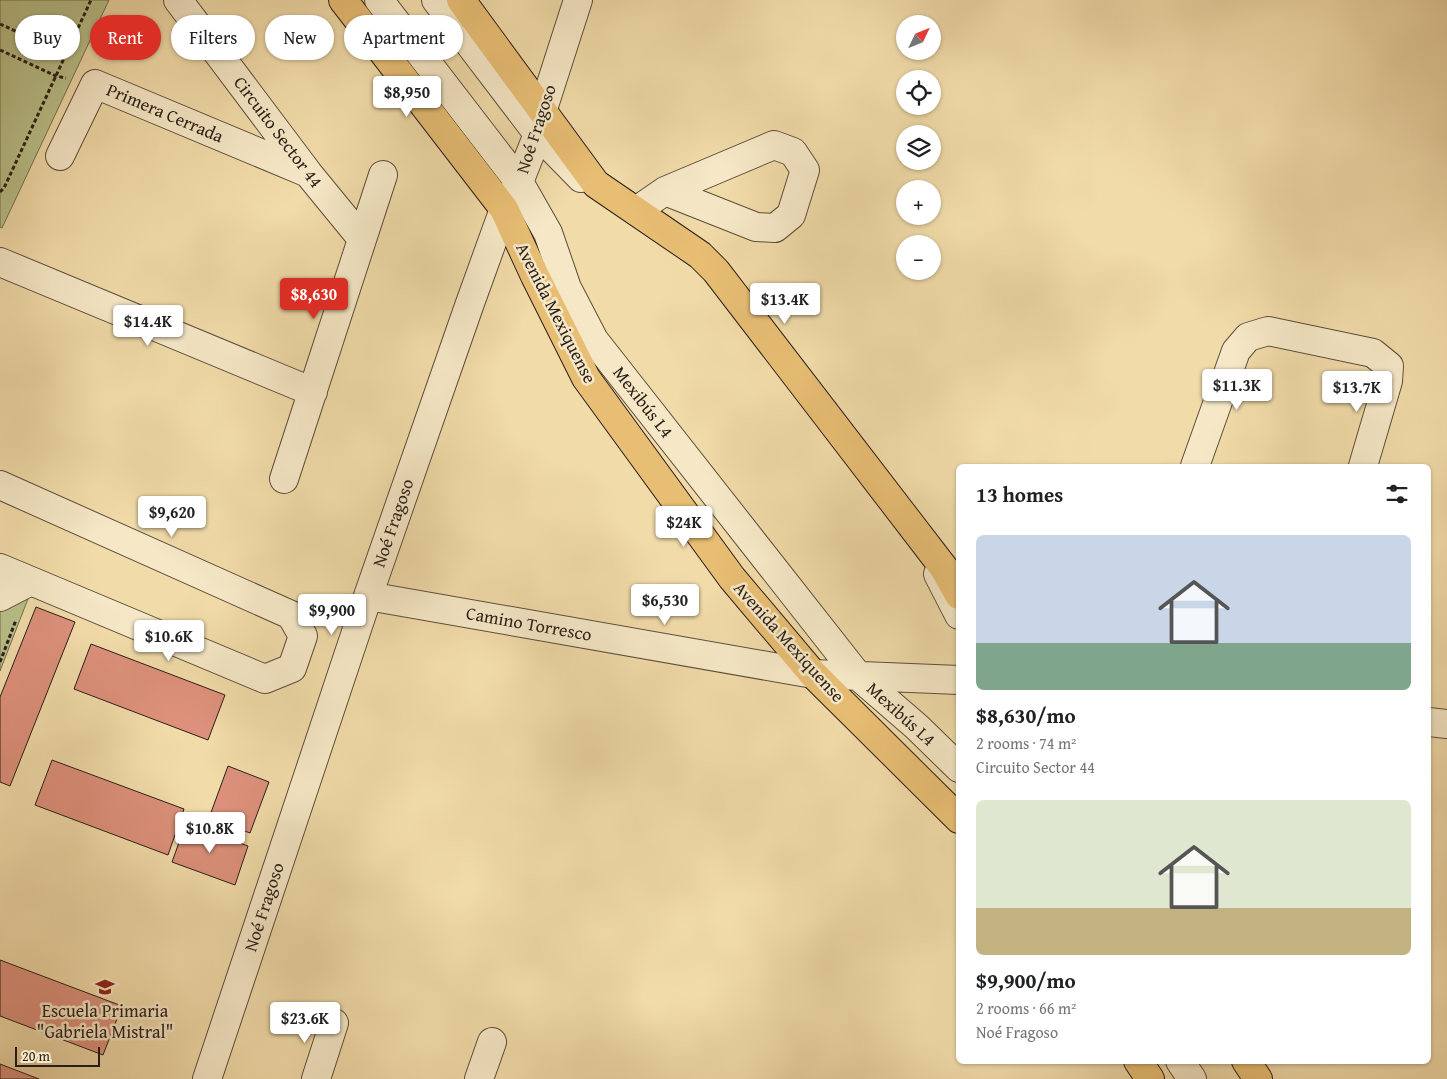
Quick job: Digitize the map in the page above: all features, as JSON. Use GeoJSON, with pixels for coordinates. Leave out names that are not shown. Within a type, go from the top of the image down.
{"type":"FeatureCollection","features":[{"type":"Feature","properties":{"kind":"main road","name":"Avenida Mexiquense"},"geometry":{"type":"LineString","coordinates":[[343,0],[504,209],[586,378],[732,578],[813,674],[956,816]]}},
{"type":"Feature","properties":{"kind":"main road"},"geometry":{"type":"LineString","coordinates":[[461,0],[540,123],[596,184],[700,255],[716,271],[944,568],[956,589]]}},
{"type":"Feature","properties":{"kind":"main road"},"geometry":{"type":"LineString","coordinates":[[1140,1064],[1150,1079]]}},
{"type":"Feature","properties":{"kind":"main road"},"geometry":{"type":"LineString","coordinates":[[1248,1064],[1258,1079]]}},
{"type":"Feature","properties":{"kind":"street","name":"Circuito Sector 44"},"geometry":{"type":"LineString","coordinates":[[178,0],[308,173],[362,238]]}},
{"type":"Feature","properties":{"kind":"street","name":"Mexibús L4"},"geometry":{"type":"LineString","coordinates":[[379,0],[519,182],[548,233],[567,288],[594,340],[858,676],[917,727],[956,765]]}},
{"type":"Feature","properties":{"kind":"street"},"geometry":{"type":"LineString","coordinates":[[436,0],[595,191],[705,270],[933,564],[956,609]]}},
{"type":"Feature","properties":{"kind":"street","name":"Noé Fragoso"},"geometry":{"type":"LineString","coordinates":[[207,1079],[368,596],[504,209],[519,182],[540,123],[578,0]]}},
{"type":"Feature","properties":{"kind":"street","name":"Primera Cerrada"},"geometry":{"type":"LineString","coordinates":[[60,156],[95,84],[308,173]]}},
{"type":"Feature","properties":{"kind":"street"},"geometry":{"type":"LineString","coordinates":[[284,479],[383,175]]}},
{"type":"Feature","properties":{"kind":"street"},"geometry":{"type":"LineString","coordinates":[[636,211],[665,191]]}},
{"type":"Feature","properties":{"kind":"street"},"geometry":{"type":"LineString","coordinates":[[0,262],[312,392]]}},
{"type":"Feature","properties":{"kind":"street"},"geometry":{"type":"LineString","coordinates":[[1196,464],[1236,351],[1248,337],[1268,332],[1373,353],[1389,366],[1388,381],[1364,464]]}},
{"type":"Feature","properties":{"kind":"street"},"geometry":{"type":"LineString","coordinates":[[0,485],[291,614],[303,636],[292,668],[265,679],[0,568]]}},
{"type":"Feature","properties":{"kind":"street"},"geometry":{"type":"LineString","coordinates":[[0,597],[31,581]]}},
{"type":"Feature","properties":{"kind":"street","name":"Camino Torresco"},"geometry":{"type":"LineString","coordinates":[[368,596],[813,674],[956,680]]}},
{"type":"Feature","properties":{"kind":"street"},"geometry":{"type":"LineString","coordinates":[[316,1079],[334,1023]]}},
{"type":"Feature","properties":{"kind":"street"},"geometry":{"type":"LineString","coordinates":[[479,1079],[492,1042]]}},
{"type":"Feature","properties":{"kind":"street"},"geometry":{"type":"LineString","coordinates":[[1182,1064],[1192,1079]]}},
{"type":"Feature","properties":{"kind":"street"},"geometry":{"type":"LineString","coordinates":[[1233,1064],[1243,1079]]}},
{"type":"Feature","properties":{"kind":"path"},"geometry":{"type":"LineString","coordinates":[[80,24],[91,0]]}},
{"type":"Feature","properties":{"kind":"path"},"geometry":{"type":"LineString","coordinates":[[0,24],[15,31]]}},
{"type":"Feature","properties":{"kind":"path"},"geometry":{"type":"LineString","coordinates":[[0,50],[56,76],[95,84]]}},
{"type":"Feature","properties":{"kind":"path"},"geometry":{"type":"LineString","coordinates":[[0,192],[4,188],[63,60]]}},
{"type":"Feature","properties":{"kind":"green space"},"geometry":{"type":"Polygon","coordinates":[[[0,0],[109,0],[102,15],[90,15],[90,40],[2,228],[0,227],[0,0]]]}},
{"type":"Feature","properties":{"kind":"green space"},"geometry":{"type":"Polygon","coordinates":[[[0,573],[33,586],[0,671],[0,573]]]}},
{"type":"Feature","properties":{"kind":"building"},"geometry":{"type":"Polygon","coordinates":[[[36,607],[75,622],[10,786],[0,782],[0,697],[36,607]]]}},
{"type":"Feature","properties":{"kind":"building"},"geometry":{"type":"Polygon","coordinates":[[[91,644],[225,695],[208,740],[74,689],[91,644]]]}},
{"type":"Feature","properties":{"kind":"building"},"geometry":{"type":"Polygon","coordinates":[[[52,760],[184,809],[168,855],[35,805],[52,760]]]}},
{"type":"Feature","properties":{"kind":"building"},"geometry":{"type":"Polygon","coordinates":[[[228,766],[269,782],[250,833],[209,818],[228,766]]]}},
{"type":"Feature","properties":{"kind":"building"},"geometry":{"type":"Polygon","coordinates":[[[186,823],[248,846],[235,885],[172,862],[186,823]]]}},
{"type":"Feature","properties":{"kind":"building"},"geometry":{"type":"Polygon","coordinates":[[[0,960],[122,1006],[103,1055],[0,1016],[0,960]]]}},
{"type":"Feature","properties":{"kind":"building"},"geometry":{"type":"Polygon","coordinates":[[[0,1064],[39,1079],[0,1079],[0,1064]]]}},
{"type":"Feature","properties":{"kind":"place","name":"Escuela Primaria \"Gabriela Mistral\""},"geometry":{"type":"Point","coordinates":[105,987]}}]}
